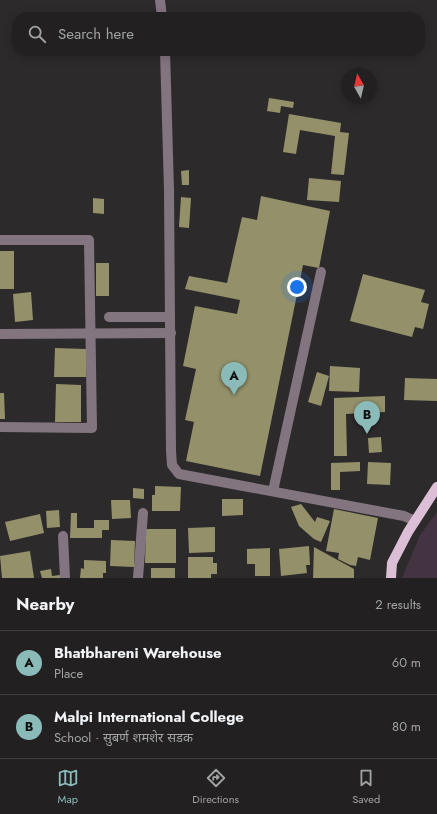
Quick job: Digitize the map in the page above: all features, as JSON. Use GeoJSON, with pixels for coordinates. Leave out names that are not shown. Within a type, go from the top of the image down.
{"type":"FeatureCollection","features":[{"type":"Feature","properties":{"kind":"main road"},"geometry":{"type":"LineString","coordinates":[[391,578],[392,563],[408,532],[437,487]]}},
{"type":"Feature","properties":{"kind":"street"},"geometry":{"type":"LineString","coordinates":[[160,0],[161,12]]}},
{"type":"Feature","properties":{"kind":"street"},"geometry":{"type":"LineString","coordinates":[[165,56],[169,190],[172,465],[179,474],[404,516],[415,521]]}},
{"type":"Feature","properties":{"kind":"street"},"geometry":{"type":"LineString","coordinates":[[0,240],[89,240],[92,428],[0,427]]}},
{"type":"Feature","properties":{"kind":"street"},"geometry":{"type":"LineString","coordinates":[[273,491],[321,272]]}},
{"type":"Feature","properties":{"kind":"street"},"geometry":{"type":"LineString","coordinates":[[109,317],[170,317]]}},
{"type":"Feature","properties":{"kind":"street"},"geometry":{"type":"LineString","coordinates":[[0,334],[171,333]]}},
{"type":"Feature","properties":{"kind":"street"},"geometry":{"type":"LineString","coordinates":[[138,578],[143,514]]}},
{"type":"Feature","properties":{"kind":"street"},"geometry":{"type":"LineString","coordinates":[[63,536],[65,578]]}},
{"type":"Feature","properties":{"kind":"shaded area"},"geometry":{"type":"Polygon","coordinates":[[[437,512],[437,578],[402,578],[420,535],[437,512]]]}},
{"type":"Feature","properties":{"kind":"building"},"geometry":{"type":"Polygon","coordinates":[[[269,98],[294,102],[293,108],[281,106],[280,113],[267,111],[269,98]]]}},
{"type":"Feature","properties":{"kind":"building"},"geometry":{"type":"Polygon","coordinates":[[[289,114],[341,123],[340,132],[349,133],[344,175],[331,174],[335,136],[300,130],[296,154],[283,152],[289,114]]]}},
{"type":"Feature","properties":{"kind":"building"},"geometry":{"type":"Polygon","coordinates":[[[189,170],[189,185],[182,185],[181,171],[189,170]]]}},
{"type":"Feature","properties":{"kind":"building"},"geometry":{"type":"Polygon","coordinates":[[[309,178],[341,181],[339,202],[307,200],[309,178]]]}},
{"type":"Feature","properties":{"kind":"building"},"geometry":{"type":"Polygon","coordinates":[[[261,196],[330,211],[319,268],[303,265],[260,476],[186,461],[194,422],[185,420],[196,369],[183,366],[195,306],[237,314],[240,300],[185,289],[189,276],[227,283],[242,217],[257,220],[261,196]]]}},
{"type":"Feature","properties":{"kind":"building"},"geometry":{"type":"Polygon","coordinates":[[[181,197],[191,198],[189,228],[179,227],[181,197]]]}},
{"type":"Feature","properties":{"kind":"building"},"geometry":{"type":"Polygon","coordinates":[[[93,198],[104,199],[104,214],[93,213],[93,198]]]}},
{"type":"Feature","properties":{"kind":"building"},"geometry":{"type":"Polygon","coordinates":[[[0,251],[14,251],[14,289],[0,289],[0,251]]]}},
{"type":"Feature","properties":{"kind":"building"},"geometry":{"type":"Polygon","coordinates":[[[96,263],[109,263],[109,296],[96,296],[96,263]]]}},
{"type":"Feature","properties":{"kind":"building"},"geometry":{"type":"Polygon","coordinates":[[[363,274],[425,290],[421,302],[429,304],[423,329],[415,327],[412,337],[350,321],[363,274]]]}},
{"type":"Feature","properties":{"kind":"building"},"geometry":{"type":"Polygon","coordinates":[[[31,292],[33,320],[15,322],[13,294],[31,292]]]}},
{"type":"Feature","properties":{"kind":"building"},"geometry":{"type":"Polygon","coordinates":[[[55,348],[86,349],[86,377],[54,377],[55,348]]]}},
{"type":"Feature","properties":{"kind":"building"},"geometry":{"type":"Polygon","coordinates":[[[330,366],[360,368],[359,392],[329,391],[330,366]]]}},
{"type":"Feature","properties":{"kind":"building"},"geometry":{"type":"Polygon","coordinates":[[[317,372],[329,376],[321,406],[308,402],[317,372]]]}},
{"type":"Feature","properties":{"kind":"building"},"geometry":{"type":"Polygon","coordinates":[[[405,378],[437,379],[437,401],[404,400],[405,378]]]}},
{"type":"Feature","properties":{"kind":"building"},"geometry":{"type":"Polygon","coordinates":[[[56,384],[81,385],[81,422],[55,422],[56,384]]]}},
{"type":"Feature","properties":{"kind":"building"},"geometry":{"type":"Polygon","coordinates":[[[0,393],[4,393],[5,419],[0,419],[0,393]]]}},
{"type":"Feature","properties":{"kind":"building"},"geometry":{"type":"Polygon","coordinates":[[[385,396],[385,412],[346,414],[347,456],[334,456],[334,398],[385,396]]]}},
{"type":"Feature","properties":{"kind":"building"},"geometry":{"type":"Polygon","coordinates":[[[381,437],[382,452],[369,453],[368,438],[381,437]]]}},
{"type":"Feature","properties":{"kind":"building"},"geometry":{"type":"Polygon","coordinates":[[[360,462],[360,471],[340,472],[340,490],[331,490],[331,463],[360,462]]]}},
{"type":"Feature","properties":{"kind":"building"},"geometry":{"type":"Polygon","coordinates":[[[368,462],[391,463],[390,485],[367,484],[368,462]]]}},
{"type":"Feature","properties":{"kind":"building"},"geometry":{"type":"Polygon","coordinates":[[[155,486],[181,487],[180,511],[152,511],[152,495],[155,495],[155,486]]]}},
{"type":"Feature","properties":{"kind":"building"},"geometry":{"type":"Polygon","coordinates":[[[133,488],[144,489],[144,499],[133,498],[133,488]]]}},
{"type":"Feature","properties":{"kind":"building"},"geometry":{"type":"Polygon","coordinates":[[[222,499],[243,499],[243,515],[222,516],[222,499]]]}},
{"type":"Feature","properties":{"kind":"building"},"geometry":{"type":"Polygon","coordinates":[[[111,500],[130,500],[131,518],[112,519],[111,500]]]}},
{"type":"Feature","properties":{"kind":"building"},"geometry":{"type":"Polygon","coordinates":[[[301,504],[315,522],[317,517],[330,521],[321,542],[314,539],[299,526],[291,507],[301,504]]]}},
{"type":"Feature","properties":{"kind":"building"},"geometry":{"type":"Polygon","coordinates":[[[334,509],[378,518],[370,560],[358,557],[356,566],[350,565],[338,559],[339,553],[326,551],[334,509]]]}},
{"type":"Feature","properties":{"kind":"building"},"geometry":{"type":"Polygon","coordinates":[[[59,510],[60,527],[47,528],[46,511],[59,510]]]}},
{"type":"Feature","properties":{"kind":"building"},"geometry":{"type":"Polygon","coordinates":[[[71,513],[77,513],[77,528],[94,528],[94,520],[109,520],[109,530],[102,530],[102,538],[70,538],[71,513]]]}},
{"type":"Feature","properties":{"kind":"building"},"geometry":{"type":"Polygon","coordinates":[[[40,514],[44,533],[10,541],[5,522],[40,514]]]}},
{"type":"Feature","properties":{"kind":"building"},"geometry":{"type":"Polygon","coordinates":[[[215,527],[215,552],[189,553],[188,528],[215,527]]]}},
{"type":"Feature","properties":{"kind":"building"},"geometry":{"type":"Polygon","coordinates":[[[146,529],[176,529],[176,563],[145,563],[146,529]]]}},
{"type":"Feature","properties":{"kind":"building"},"geometry":{"type":"Polygon","coordinates":[[[111,540],[135,541],[134,567],[110,566],[111,540]]]}},
{"type":"Feature","properties":{"kind":"building"},"geometry":{"type":"Polygon","coordinates":[[[309,546],[310,565],[306,565],[307,573],[281,576],[279,549],[309,546]]]}},
{"type":"Feature","properties":{"kind":"building"},"geometry":{"type":"Polygon","coordinates":[[[314,547],[354,569],[354,578],[313,578],[314,547]]]}},
{"type":"Feature","properties":{"kind":"building"},"geometry":{"type":"Polygon","coordinates":[[[270,548],[270,576],[255,576],[255,564],[247,564],[247,549],[270,548]]]}},
{"type":"Feature","properties":{"kind":"building"},"geometry":{"type":"Polygon","coordinates":[[[30,551],[34,578],[2,578],[0,556],[30,551]]]}},
{"type":"Feature","properties":{"kind":"building"},"geometry":{"type":"Polygon","coordinates":[[[188,557],[213,557],[213,563],[217,563],[217,574],[211,574],[211,578],[188,578],[188,557]]]}},
{"type":"Feature","properties":{"kind":"building"},"geometry":{"type":"Polygon","coordinates":[[[84,560],[106,561],[106,573],[103,573],[103,578],[80,578],[81,568],[84,569],[84,560]]]}},
{"type":"Feature","properties":{"kind":"building"},"geometry":{"type":"Polygon","coordinates":[[[151,568],[175,568],[175,578],[151,578],[151,568]]]}},
{"type":"Feature","properties":{"kind":"building"},"geometry":{"type":"Polygon","coordinates":[[[51,569],[52,576],[60,575],[60,578],[42,578],[40,571],[51,569]]]}},
{"type":"Feature","properties":{"kind":"place","name":"Bhatbhareni Warehouse"},"geometry":{"type":"Point","coordinates":[234,395]}},
{"type":"Feature","properties":{"kind":"place","name":"Malpi International College"},"geometry":{"type":"Point","coordinates":[367,434]}}]}
